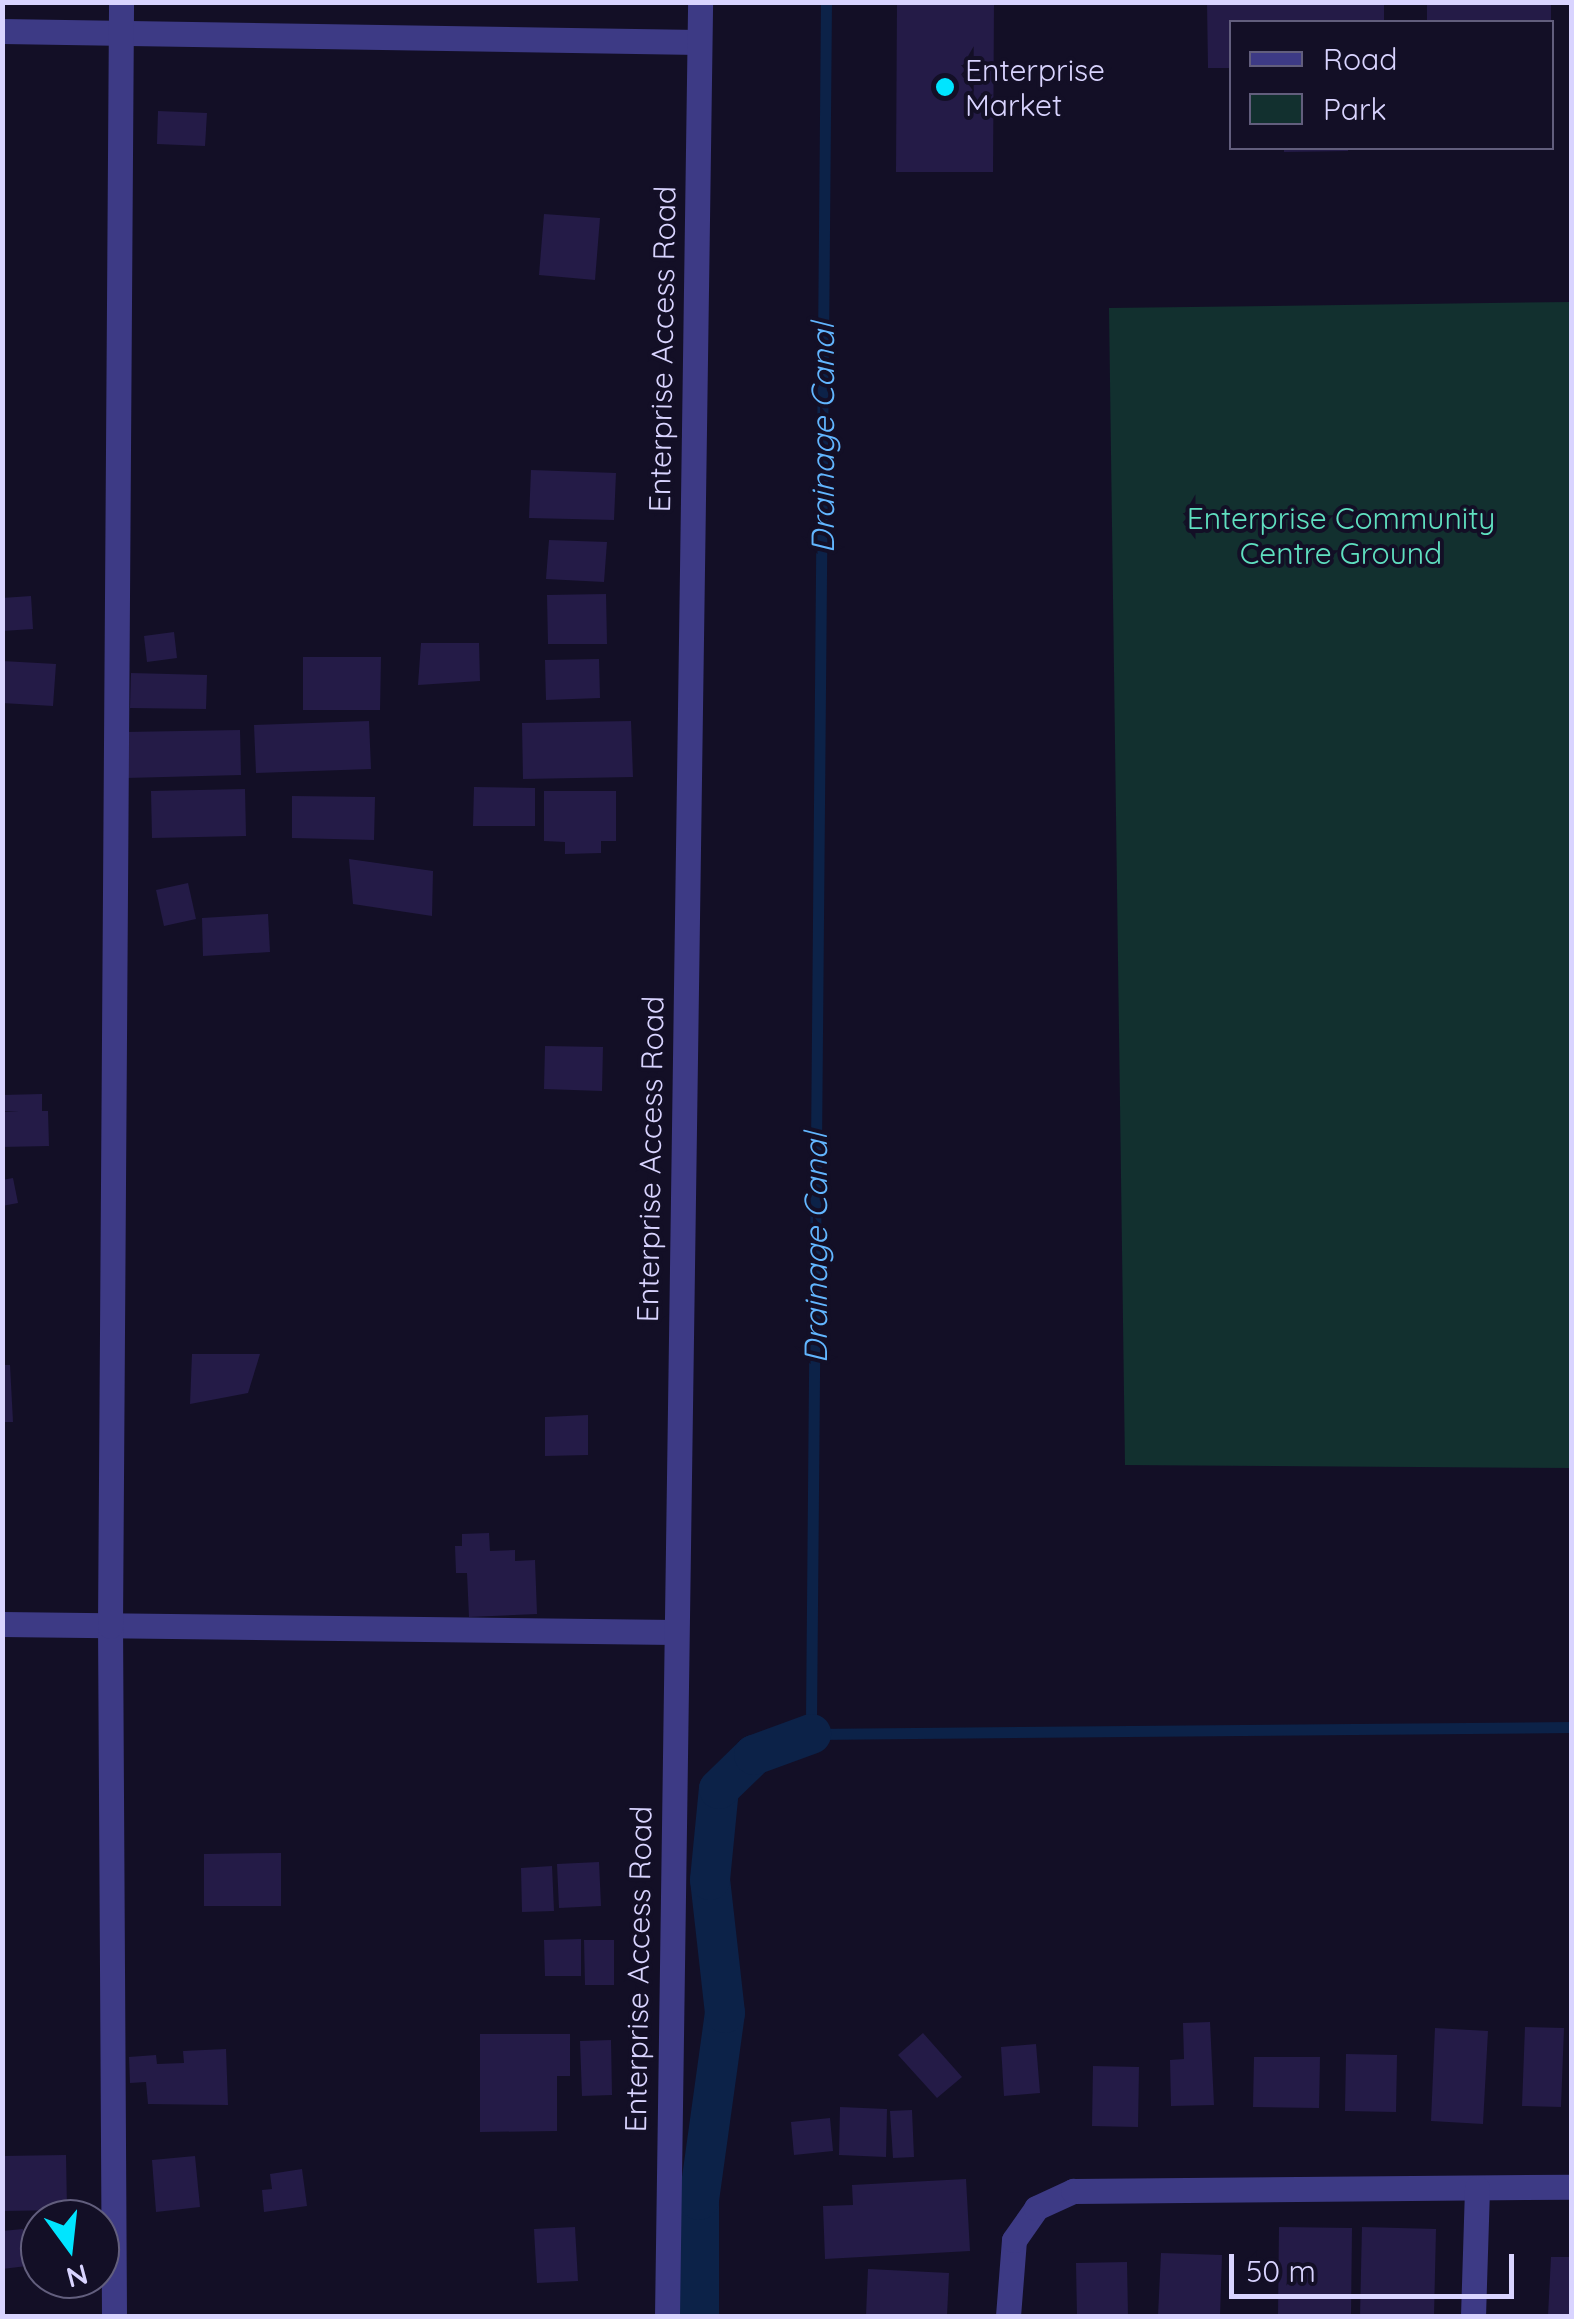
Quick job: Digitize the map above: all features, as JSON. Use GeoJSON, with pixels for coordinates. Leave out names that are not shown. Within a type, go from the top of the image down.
{"type":"FeatureCollection","features":[{"type":"Feature","properties":{"kind":"street"},"geometry":{"type":"LineString","coordinates":[[114,2316],[110,1626],[121,2]]}},
{"type":"Feature","properties":{"kind":"street","name":"Enterprise Access Road"},"geometry":{"type":"LineString","coordinates":[[666,2316],[700,2]]}},
{"type":"Feature","properties":{"kind":"street"},"geometry":{"type":"LineString","coordinates":[[2,30],[699,42]]}},
{"type":"Feature","properties":{"kind":"street"},"geometry":{"type":"LineString","coordinates":[[2,1624],[675,1632]]}},
{"type":"Feature","properties":{"kind":"street"},"geometry":{"type":"LineString","coordinates":[[1008,2316],[1014,2240],[1036,2208],[1073,2191],[1572,2187]]}},
{"type":"Feature","properties":{"kind":"street"},"geometry":{"type":"LineString","coordinates":[[1473,2316],[1477,2188]]}},
{"type":"Feature","properties":{"kind":"green space","name":"Enterprise Community Centre Ground"},"geometry":{"type":"Polygon","coordinates":[[[1571,302],[1571,1468],[1125,1465],[1109,308],[1571,302]]]}},
{"type":"Feature","properties":{"kind":"building","name":"Enterprise Market"},"geometry":{"type":"Polygon","coordinates":[[[897,2],[994,2],[993,172],[896,172],[897,2]]]}},
{"type":"Feature","properties":{"kind":"building"},"geometry":{"type":"Polygon","coordinates":[[[1207,2],[1384,2],[1384,20],[1229,20],[1229,68],[1208,68],[1207,2]]]}},
{"type":"Feature","properties":{"kind":"building"},"geometry":{"type":"Polygon","coordinates":[[[1427,2],[1551,2],[1551,20],[1427,20],[1427,2]]]}},
{"type":"Feature","properties":{"kind":"building"},"geometry":{"type":"Polygon","coordinates":[[[158,111],[207,113],[205,146],[157,144],[158,111]]]}},
{"type":"Feature","properties":{"kind":"building"},"geometry":{"type":"Polygon","coordinates":[[[1284,150],[1348,150],[1348,151],[1284,150]]]}},
{"type":"Feature","properties":{"kind":"building"},"geometry":{"type":"Polygon","coordinates":[[[544,214],[600,218],[595,280],[539,275],[544,214]]]}},
{"type":"Feature","properties":{"kind":"building"},"geometry":{"type":"Polygon","coordinates":[[[531,470],[616,473],[614,520],[529,518],[531,470]]]}},
{"type":"Feature","properties":{"kind":"building"},"geometry":{"type":"Polygon","coordinates":[[[549,540],[607,542],[604,582],[546,579],[549,540]]]}},
{"type":"Feature","properties":{"kind":"building"},"geometry":{"type":"Polygon","coordinates":[[[606,594],[607,644],[548,644],[547,595],[606,594]]]}},
{"type":"Feature","properties":{"kind":"building"},"geometry":{"type":"Polygon","coordinates":[[[31,596],[33,629],[2,631],[2,598],[31,596]]]}},
{"type":"Feature","properties":{"kind":"building"},"geometry":{"type":"Polygon","coordinates":[[[174,632],[177,658],[147,662],[144,636],[174,632]]]}},
{"type":"Feature","properties":{"kind":"building"},"geometry":{"type":"Polygon","coordinates":[[[421,643],[479,643],[480,681],[418,685],[421,643]]]}},
{"type":"Feature","properties":{"kind":"building"},"geometry":{"type":"Polygon","coordinates":[[[303,657],[381,657],[380,710],[303,710],[303,657]]]}},
{"type":"Feature","properties":{"kind":"building"},"geometry":{"type":"Polygon","coordinates":[[[599,659],[600,698],[546,700],[545,660],[599,659]]]}},
{"type":"Feature","properties":{"kind":"building"},"geometry":{"type":"Polygon","coordinates":[[[2,661],[56,664],[53,706],[2,703],[2,661]]]}},
{"type":"Feature","properties":{"kind":"building"},"geometry":{"type":"Polygon","coordinates":[[[131,673],[207,675],[206,709],[130,708],[131,673]]]}},
{"type":"Feature","properties":{"kind":"building"},"geometry":{"type":"Polygon","coordinates":[[[369,721],[371,769],[256,773],[254,725],[369,721]]]}},
{"type":"Feature","properties":{"kind":"building"},"geometry":{"type":"Polygon","coordinates":[[[631,721],[633,777],[523,779],[522,723],[631,721]]]}},
{"type":"Feature","properties":{"kind":"building"},"geometry":{"type":"Polygon","coordinates":[[[240,730],[241,775],[126,778],[125,732],[240,730]]]}},
{"type":"Feature","properties":{"kind":"building"},"geometry":{"type":"Polygon","coordinates":[[[474,787],[535,788],[535,826],[473,826],[474,787]]]}},
{"type":"Feature","properties":{"kind":"building"},"geometry":{"type":"Polygon","coordinates":[[[245,789],[246,836],[152,838],[151,791],[245,789]]]}},
{"type":"Feature","properties":{"kind":"building"},"geometry":{"type":"Polygon","coordinates":[[[544,791],[616,791],[616,841],[601,841],[601,853],[565,854],[565,842],[544,841],[544,791]]]}},
{"type":"Feature","properties":{"kind":"building"},"geometry":{"type":"Polygon","coordinates":[[[292,796],[375,797],[374,840],[292,838],[292,796]]]}},
{"type":"Feature","properties":{"kind":"building"},"geometry":{"type":"Polygon","coordinates":[[[349,859],[433,871],[432,916],[353,904],[349,859]]]}},
{"type":"Feature","properties":{"kind":"building"},"geometry":{"type":"Polygon","coordinates":[[[188,883],[196,919],[164,926],[156,890],[188,883]]]}},
{"type":"Feature","properties":{"kind":"building"},"geometry":{"type":"Polygon","coordinates":[[[268,914],[270,952],[203,956],[202,918],[268,914]]]}},
{"type":"Feature","properties":{"kind":"building"},"geometry":{"type":"Polygon","coordinates":[[[545,1046],[603,1047],[602,1091],[544,1089],[545,1046]]]}},
{"type":"Feature","properties":{"kind":"building"},"geometry":{"type":"Polygon","coordinates":[[[42,1094],[42,1111],[48,1111],[49,1146],[2,1147],[2,1112],[19,1112],[2,1111],[2,1095],[42,1094]]]}},
{"type":"Feature","properties":{"kind":"building"},"geometry":{"type":"Polygon","coordinates":[[[13,1178],[18,1203],[2,1206],[2,1180],[13,1178]]]}},
{"type":"Feature","properties":{"kind":"building"},"geometry":{"type":"Polygon","coordinates":[[[192,1354],[260,1354],[248,1393],[190,1404],[192,1354]]]}},
{"type":"Feature","properties":{"kind":"building"},"geometry":{"type":"Polygon","coordinates":[[[2,1365],[10,1365],[13,1422],[2,1422],[2,1365]]]}},
{"type":"Feature","properties":{"kind":"building"},"geometry":{"type":"Polygon","coordinates":[[[588,1415],[588,1455],[545,1456],[545,1417],[588,1415]]]}},
{"type":"Feature","properties":{"kind":"building"},"geometry":{"type":"Polygon","coordinates":[[[489,1533],[490,1551],[515,1550],[515,1561],[535,1560],[537,1614],[469,1617],[467,1573],[456,1573],[455,1546],[462,1546],[462,1534],[489,1533]]]}},
{"type":"Feature","properties":{"kind":"building"},"geometry":{"type":"Polygon","coordinates":[[[281,1853],[281,1906],[204,1906],[204,1854],[281,1853]]]}},
{"type":"Feature","properties":{"kind":"building"},"geometry":{"type":"Polygon","coordinates":[[[599,1862],[601,1906],[559,1908],[557,1864],[599,1862]]]}},
{"type":"Feature","properties":{"kind":"building"},"geometry":{"type":"Polygon","coordinates":[[[552,1866],[554,1911],[522,1912],[521,1868],[552,1866]]]}},
{"type":"Feature","properties":{"kind":"building"},"geometry":{"type":"Polygon","coordinates":[[[581,1939],[581,1976],[545,1976],[544,1940],[581,1939]]]}},
{"type":"Feature","properties":{"kind":"building"},"geometry":{"type":"Polygon","coordinates":[[[584,1940],[614,1940],[614,1985],[585,1985],[584,1940]]]}},
{"type":"Feature","properties":{"kind":"building"},"geometry":{"type":"Polygon","coordinates":[[[1210,2022],[1214,2105],[1171,2106],[1170,2060],[1184,2059],[1183,2023],[1210,2022]]]}},
{"type":"Feature","properties":{"kind":"building"},"geometry":{"type":"Polygon","coordinates":[[[1525,2027],[1564,2028],[1561,2107],[1522,2106],[1525,2027]]]}},
{"type":"Feature","properties":{"kind":"building"},"geometry":{"type":"Polygon","coordinates":[[[1435,2028],[1488,2031],[1483,2124],[1431,2121],[1435,2028]]]}},
{"type":"Feature","properties":{"kind":"building"},"geometry":{"type":"Polygon","coordinates":[[[923,2033],[962,2077],[937,2098],[898,2055],[923,2033]]]}},
{"type":"Feature","properties":{"kind":"building"},"geometry":{"type":"Polygon","coordinates":[[[480,2034],[570,2034],[570,2076],[557,2076],[557,2131],[480,2132],[480,2034]]]}},
{"type":"Feature","properties":{"kind":"building"},"geometry":{"type":"Polygon","coordinates":[[[611,2040],[612,2095],[582,2096],[580,2041],[611,2040]]]}},
{"type":"Feature","properties":{"kind":"building"},"geometry":{"type":"Polygon","coordinates":[[[1036,2044],[1040,2093],[1004,2096],[1001,2047],[1036,2044]]]}},
{"type":"Feature","properties":{"kind":"building"},"geometry":{"type":"Polygon","coordinates":[[[226,2049],[228,2105],[148,2104],[146,2082],[130,2083],[129,2057],[156,2055],[157,2064],[184,2063],[183,2051],[226,2049]]]}},
{"type":"Feature","properties":{"kind":"building"},"geometry":{"type":"Polygon","coordinates":[[[1346,2054],[1397,2055],[1396,2112],[1345,2111],[1346,2054]]]}},
{"type":"Feature","properties":{"kind":"building"},"geometry":{"type":"Polygon","coordinates":[[[1254,2057],[1320,2057],[1319,2108],[1253,2107],[1254,2057]]]}},
{"type":"Feature","properties":{"kind":"building"},"geometry":{"type":"Polygon","coordinates":[[[1093,2066],[1139,2067],[1138,2127],[1092,2126],[1093,2066]]]}},
{"type":"Feature","properties":{"kind":"building"},"geometry":{"type":"Polygon","coordinates":[[[840,2107],[887,2109],[886,2157],[839,2155],[840,2107]]]}},
{"type":"Feature","properties":{"kind":"building"},"geometry":{"type":"Polygon","coordinates":[[[912,2110],[914,2157],[893,2158],[890,2111],[912,2110]]]}},
{"type":"Feature","properties":{"kind":"building"},"geometry":{"type":"Polygon","coordinates":[[[830,2118],[833,2151],[794,2155],[791,2122],[830,2118]]]}},
{"type":"Feature","properties":{"kind":"building"},"geometry":{"type":"Polygon","coordinates":[[[66,2155],[67,2199],[20,2199],[20,2211],[2,2211],[2,2156],[66,2155]]]}},
{"type":"Feature","properties":{"kind":"building"},"geometry":{"type":"Polygon","coordinates":[[[195,2156],[200,2207],[156,2212],[152,2160],[195,2156]]]}},
{"type":"Feature","properties":{"kind":"building"},"geometry":{"type":"Polygon","coordinates":[[[302,2169],[307,2206],[264,2212],[262,2190],[272,2189],[270,2174],[302,2169]]]}},
{"type":"Feature","properties":{"kind":"building"},"geometry":{"type":"Polygon","coordinates":[[[966,2179],[970,2251],[825,2259],[823,2206],[853,2205],[852,2185],[966,2179]]]}},
{"type":"Feature","properties":{"kind":"building"},"geometry":{"type":"Polygon","coordinates":[[[575,2227],[578,2281],[537,2283],[534,2229],[575,2227]]]}},
{"type":"Feature","properties":{"kind":"building"},"geometry":{"type":"Polygon","coordinates":[[[1279,2227],[1352,2228],[1351,2316],[1278,2316],[1279,2227]]]}},
{"type":"Feature","properties":{"kind":"building"},"geometry":{"type":"Polygon","coordinates":[[[1362,2227],[1436,2229],[1434,2316],[1360,2316],[1362,2227]]]}},
{"type":"Feature","properties":{"kind":"building"},"geometry":{"type":"Polygon","coordinates":[[[20,2229],[20,2267],[2,2269],[2,2231],[20,2229]]]}},
{"type":"Feature","properties":{"kind":"building"},"geometry":{"type":"Polygon","coordinates":[[[1161,2253],[1222,2255],[1220,2316],[1158,2316],[1161,2253]]]}},
{"type":"Feature","properties":{"kind":"building"},"geometry":{"type":"Polygon","coordinates":[[[1551,2257],[1572,2257],[1572,2316],[1548,2316],[1551,2257]]]}},
{"type":"Feature","properties":{"kind":"building"},"geometry":{"type":"Polygon","coordinates":[[[1127,2262],[1128,2316],[1077,2316],[1076,2263],[1127,2262]]]}},
{"type":"Feature","properties":{"kind":"building"},"geometry":{"type":"Polygon","coordinates":[[[868,2269],[949,2273],[947,2316],[866,2316],[868,2269]]]}},
{"type":"Feature","properties":{"kind":"waterway","name":"Drainage Canal"},"geometry":{"type":"LineString","coordinates":[[826,2],[811,1734],[1572,1727]]}},
{"type":"Feature","properties":{"kind":"waterway"},"geometry":{"type":"LineString","coordinates":[[699,2316],[699,2200],[725,2013],[710,1880],[719,1789],[754,1755],[811,1734]]}},
{"type":"Feature","properties":{"kind":"place","name":"Enterprise Market"},"geometry":{"type":"Point","coordinates":[945,87]}}]}
